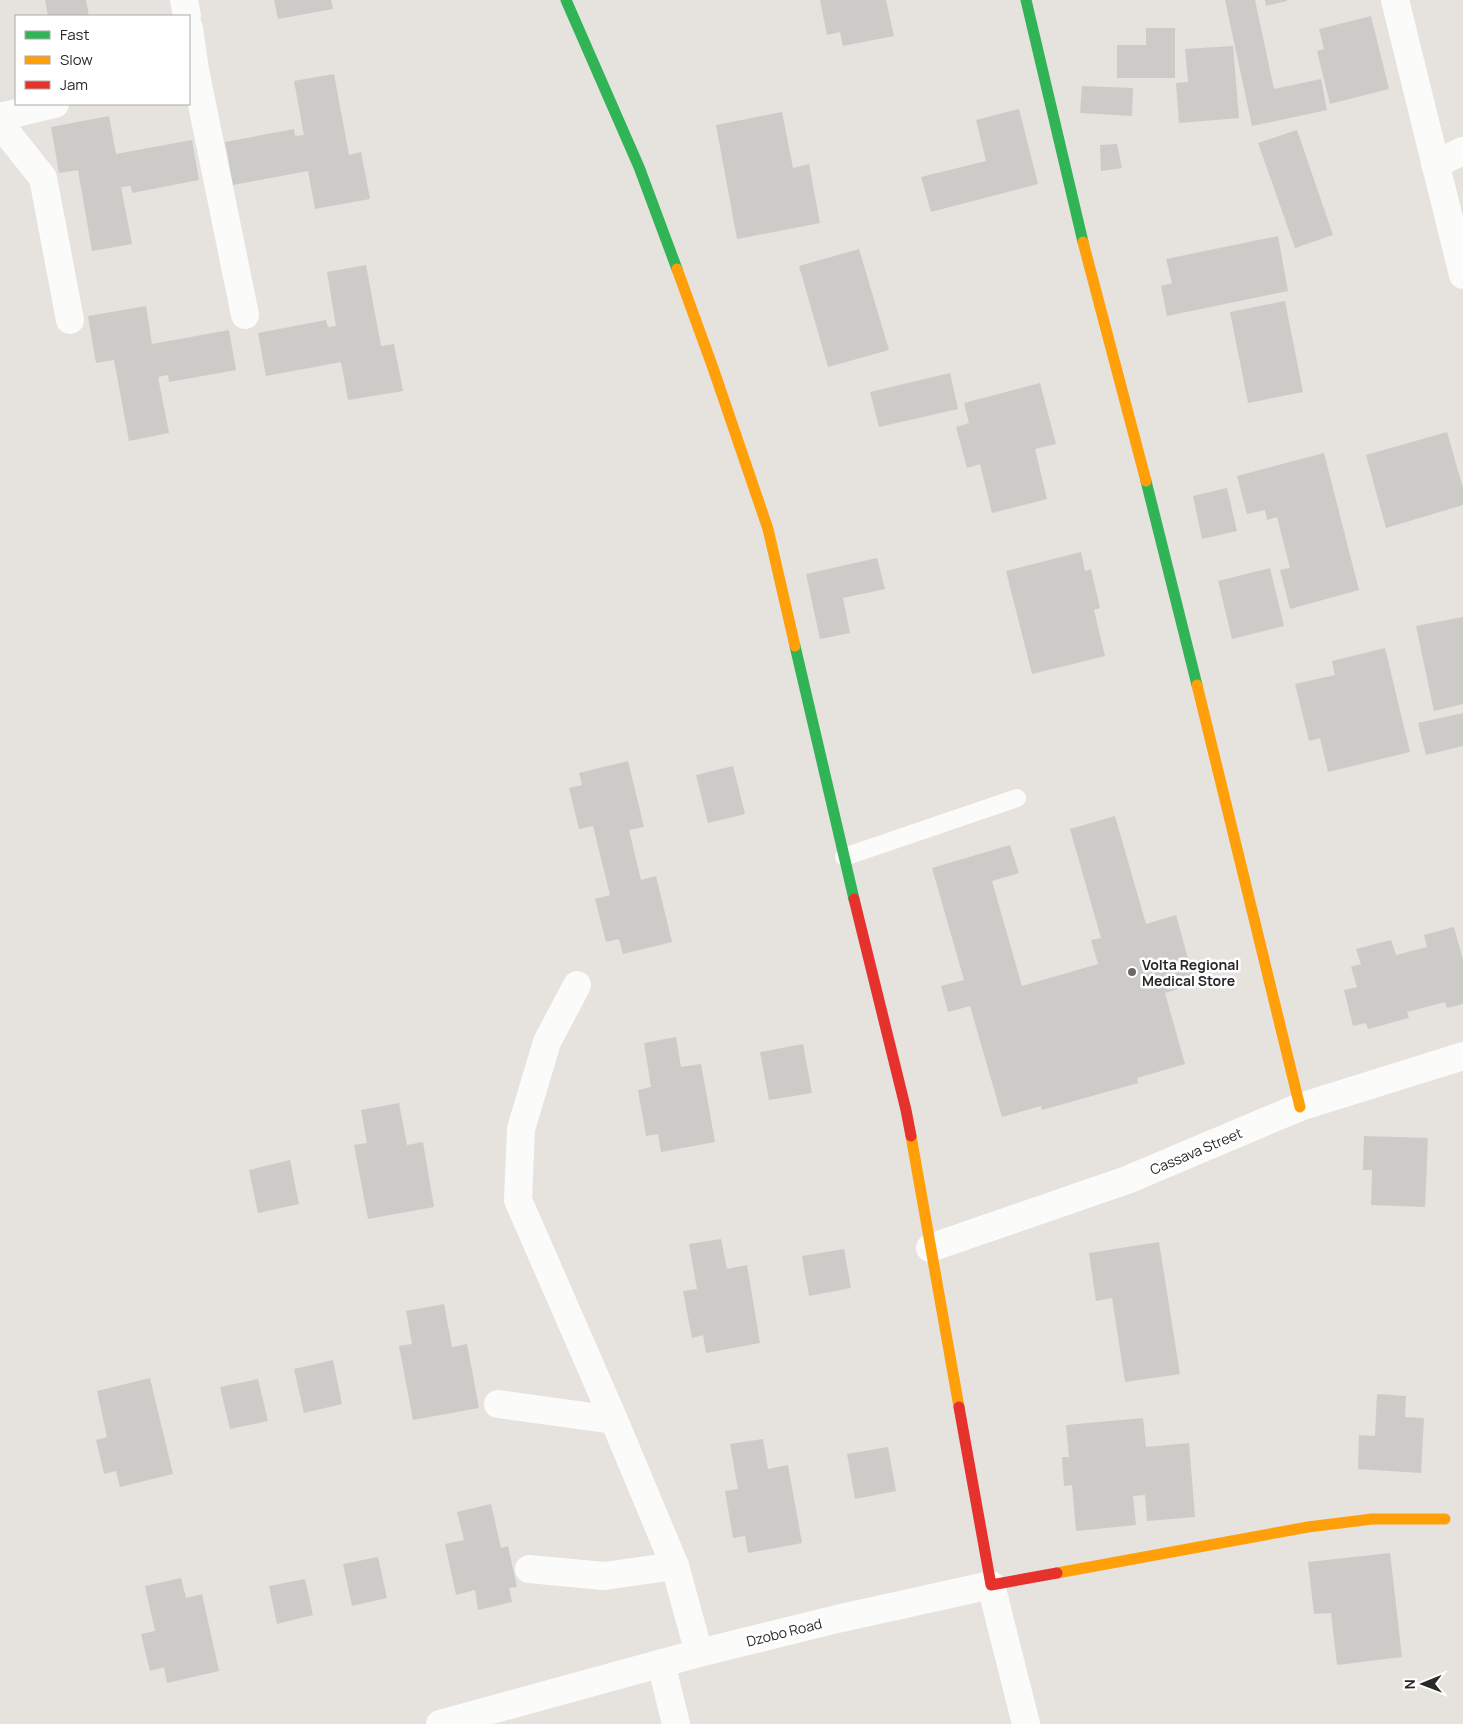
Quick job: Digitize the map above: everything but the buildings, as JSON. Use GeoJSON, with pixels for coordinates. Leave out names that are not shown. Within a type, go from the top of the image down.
{"type":"FeatureCollection","features":[{"type":"Feature","properties":{"kind":"street"},"geometry":{"type":"LineString","coordinates":[[184,0],[187,15]]}},
{"type":"Feature","properties":{"kind":"street"},"geometry":{"type":"LineString","coordinates":[[566,0],[639,168],[713,368],[768,529],[844,857],[906,1110],[991,1586],[1026,1724]]}},
{"type":"Feature","properties":{"kind":"street"},"geometry":{"type":"LineString","coordinates":[[1026,0],[1091,275],[1171,576],[1300,1108]]}},
{"type":"Feature","properties":{"kind":"street"},"geometry":{"type":"LineString","coordinates":[[1395,0],[1463,275]]}},
{"type":"Feature","properties":{"kind":"street"},"geometry":{"type":"LineString","coordinates":[[190,42],[192,70],[244,315]]}},
{"type":"Feature","properties":{"kind":"street"},"geometry":{"type":"LineString","coordinates":[[0,117],[51,105]]}},
{"type":"Feature","properties":{"kind":"street"},"geometry":{"type":"LineString","coordinates":[[0,124],[43,178],[70,320]]}},
{"type":"Feature","properties":{"kind":"street"},"geometry":{"type":"LineString","coordinates":[[1435,164],[1463,151]]}},
{"type":"Feature","properties":{"kind":"street"},"geometry":{"type":"LineString","coordinates":[[577,985],[547,1042],[521,1129],[518,1200],[675,1566],[699,1653]]}},
{"type":"Feature","properties":{"kind":"street","name":"Cassava Street"},"geometry":{"type":"LineString","coordinates":[[930,1248],[1127,1180],[1300,1108],[1463,1056]]}},
{"type":"Feature","properties":{"kind":"street"},"geometry":{"type":"LineString","coordinates":[[498,1404],[614,1420]]}},
{"type":"Feature","properties":{"kind":"street"},"geometry":{"type":"LineString","coordinates":[[991,1586],[1308,1527],[1372,1519],[1446,1519]]}},
{"type":"Feature","properties":{"kind":"street"},"geometry":{"type":"LineString","coordinates":[[529,1569],[604,1576],[675,1566]]}},
{"type":"Feature","properties":{"kind":"street","name":"Dzobo Road"},"geometry":{"type":"LineString","coordinates":[[440,1724],[699,1653],[837,1619],[991,1586]]}},
{"type":"Feature","properties":{"kind":"street"},"geometry":{"type":"LineString","coordinates":[[661,1663],[676,1724]]}},
{"type":"Feature","properties":{"kind":"lane"},"geometry":{"type":"LineString","coordinates":[[844,857],[1017,798]]}},
{"type":"Feature","properties":{"kind":"traffic: fast"},"geometry":{"type":"LineString","coordinates":[[566,0],[639,167],[677,269]]}},
{"type":"Feature","properties":{"kind":"traffic: fast"},"geometry":{"type":"LineString","coordinates":[[1026,0],[1083,242]]}},
{"type":"Feature","properties":{"kind":"traffic: fast"},"geometry":{"type":"LineString","coordinates":[[1146,481],[1197,685]]}},
{"type":"Feature","properties":{"kind":"traffic: fast"},"geometry":{"type":"LineString","coordinates":[[795,646],[854,899]]}},
{"type":"Feature","properties":{"kind":"traffic: slow"},"geometry":{"type":"LineString","coordinates":[[1083,242],[1146,481]]}},
{"type":"Feature","properties":{"kind":"traffic: slow"},"geometry":{"type":"LineString","coordinates":[[677,269],[768,529],[795,646]]}},
{"type":"Feature","properties":{"kind":"traffic: slow"},"geometry":{"type":"LineString","coordinates":[[1197,685],[1300,1107]]}},
{"type":"Feature","properties":{"kind":"traffic: slow"},"geometry":{"type":"LineString","coordinates":[[911,1136],[959,1407]]}},
{"type":"Feature","properties":{"kind":"traffic: slow"},"geometry":{"type":"LineString","coordinates":[[1057,1573],[1308,1527],[1372,1519],[1445,1519]]}},
{"type":"Feature","properties":{"kind":"traffic: jam"},"geometry":{"type":"LineString","coordinates":[[854,899],[911,1136]]}},
{"type":"Feature","properties":{"kind":"traffic: jam"},"geometry":{"type":"LineString","coordinates":[[959,1407],[991,1585],[1057,1573]]}},
{"type":"Feature","properties":{"kind":"place","name":"Volta Regional Medical Store"},"geometry":{"type":"Point","coordinates":[1132,972]}}]}
